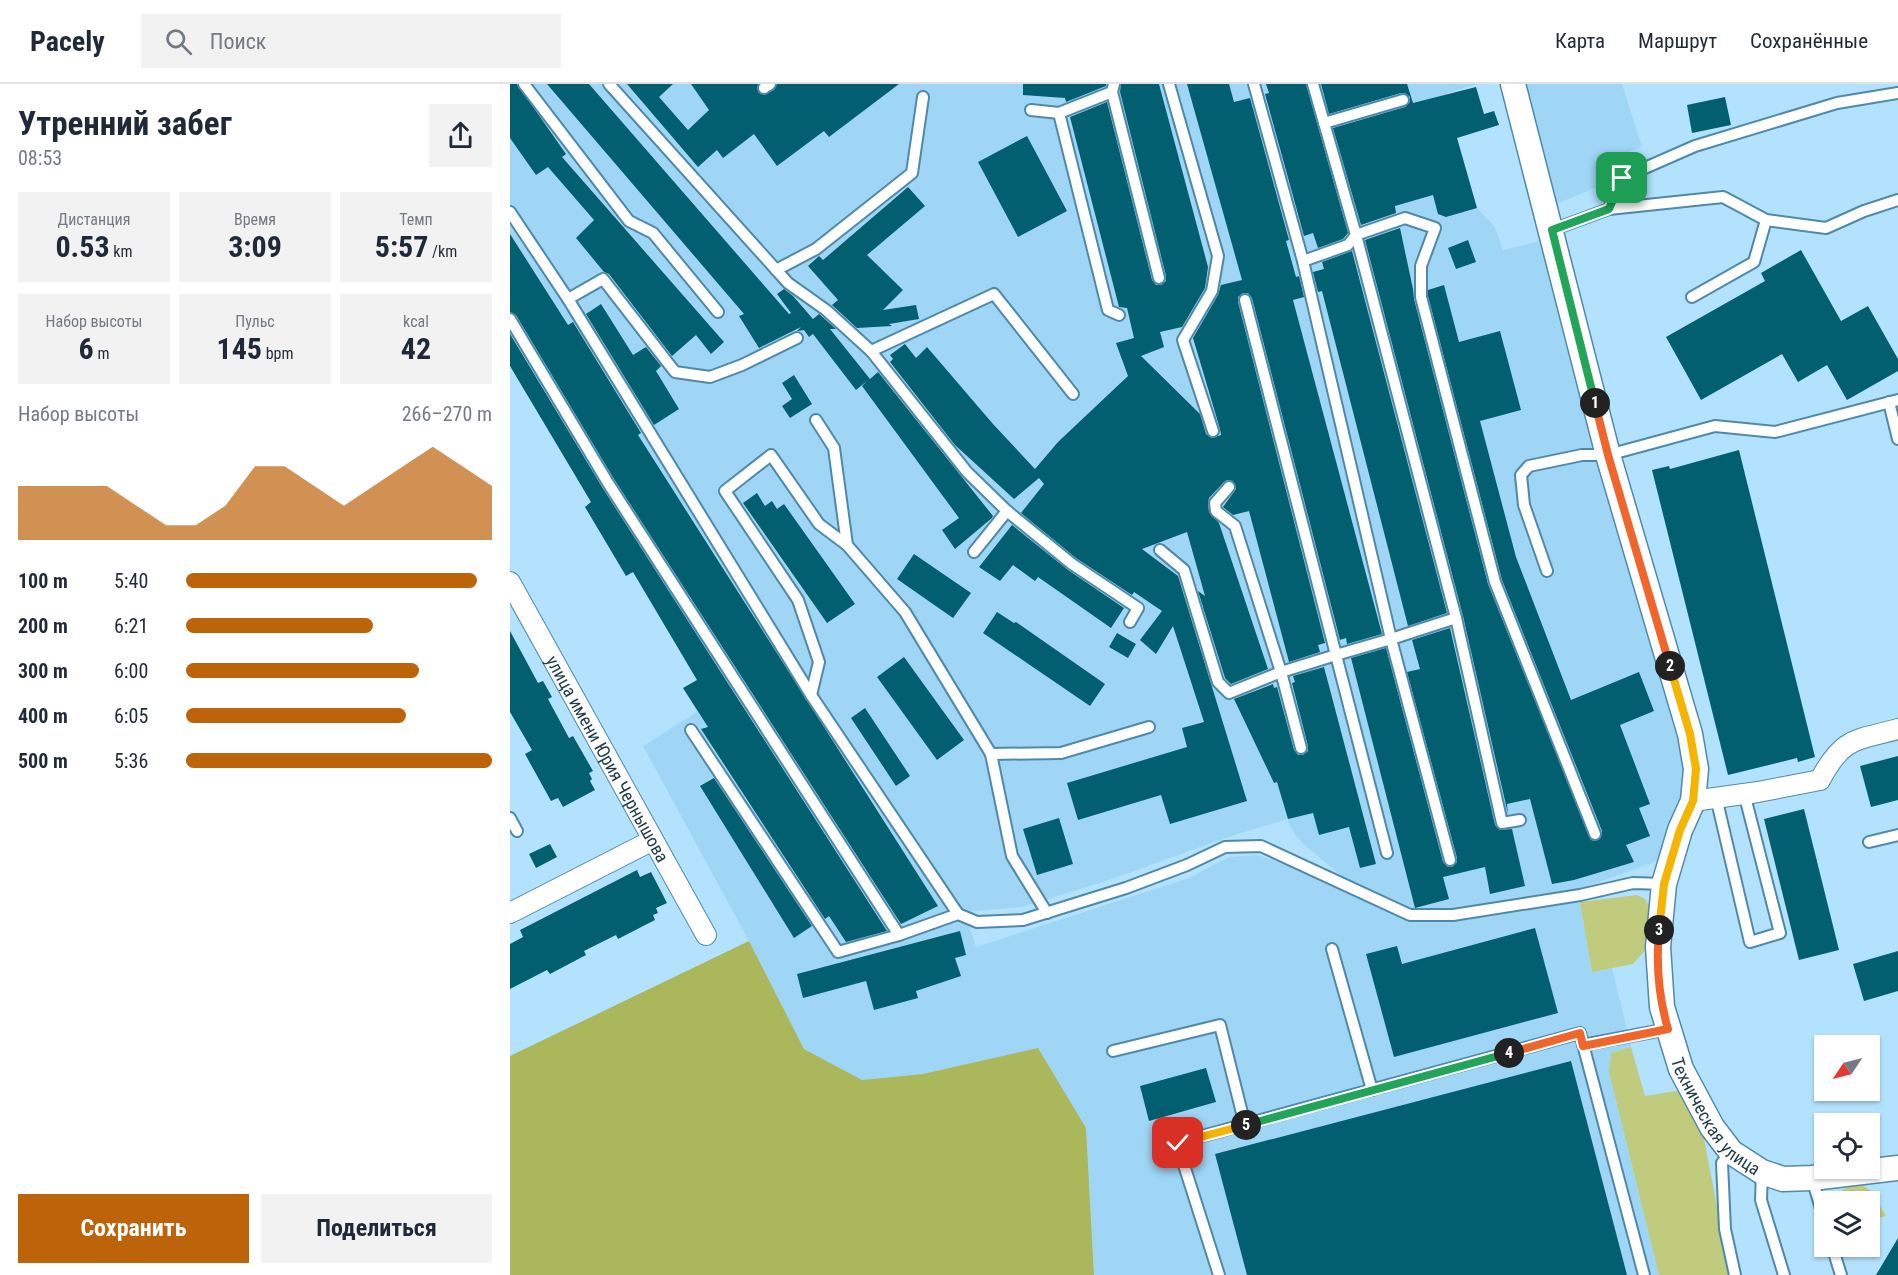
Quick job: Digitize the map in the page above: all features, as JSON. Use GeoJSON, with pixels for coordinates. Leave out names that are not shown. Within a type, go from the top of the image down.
{"type":"FeatureCollection","features":[{"type":"Feature","properties":{"kind":"street","name":"Техническая улица"},"geometry":{"type":"LineString","coordinates":[[1513,84],[1608,455],[1690,734],[1696,769],[1705,799],[1680,830],[1664,884],[1658,947],[1662,1007],[1681,1069],[1712,1128],[1731,1152],[1762,1172],[1783,1179],[1898,1168]]}},
{"type":"Feature","properties":{"kind":"street","name":"улица имени Юрия Чернышова"},"geometry":{"type":"LineString","coordinates":[[510,582],[706,935]]}},
{"type":"Feature","properties":{"kind":"street"},"geometry":{"type":"LineString","coordinates":[[1705,799],[1820,780],[1832,757],[1850,742],[1898,729]]}},
{"type":"Feature","properties":{"kind":"street"},"geometry":{"type":"LineString","coordinates":[[510,914],[653,840]]}},
{"type":"Feature","properties":{"kind":"lane"},"geometry":{"type":"LineString","coordinates":[[524,84],[629,221],[653,233],[718,312]]}},
{"type":"Feature","properties":{"kind":"lane"},"geometry":{"type":"LineString","coordinates":[[609,84],[788,283],[826,310],[871,351],[967,472],[1007,511],[1072,564],[1138,608],[1130,622]]}},
{"type":"Feature","properties":{"kind":"lane"},"geometry":{"type":"LineString","coordinates":[[1169,84],[1218,256],[1212,291],[1183,339],[1213,431]]}},
{"type":"Feature","properties":{"kind":"lane"},"geometry":{"type":"LineString","coordinates":[[1254,84],[1303,261],[1391,639],[1450,860]]}},
{"type":"Feature","properties":{"kind":"lane"},"geometry":{"type":"LineString","coordinates":[[1313,84],[1356,235],[1456,618],[1502,823],[1520,820]]}},
{"type":"Feature","properties":{"kind":"lane"},"geometry":{"type":"LineString","coordinates":[[1031,110],[1059,113],[1113,88],[1159,278]]}},
{"type":"Feature","properties":{"kind":"lane"},"geometry":{"type":"LineString","coordinates":[[1609,209],[1622,178],[1695,146],[1837,103],[1898,93]]}},
{"type":"Feature","properties":{"kind":"lane"},"geometry":{"type":"LineString","coordinates":[[776,270],[816,249],[912,172],[923,96]]}},
{"type":"Feature","properties":{"kind":"lane"},"geometry":{"type":"LineString","coordinates":[[1324,123],[1403,99]]}},
{"type":"Feature","properties":{"kind":"lane"},"geometry":{"type":"LineString","coordinates":[[1059,113],[1108,310],[1119,315]]}},
{"type":"Feature","properties":{"kind":"lane"},"geometry":{"type":"LineString","coordinates":[[1552,230],[1609,209],[1723,197],[1766,220],[1826,228],[1864,211],[1898,200]]}},
{"type":"Feature","properties":{"kind":"lane"},"geometry":{"type":"LineString","coordinates":[[510,212],[568,299],[811,695],[958,914],[978,922],[1023,920],[1137,884],[1187,865],[1225,847],[1261,846],[1410,915],[1453,915],[1580,896],[1634,883],[1664,884]]}},
{"type":"Feature","properties":{"kind":"lane"},"geometry":{"type":"LineString","coordinates":[[1303,261],[1348,245],[1356,235],[1405,218],[1435,228],[1421,266],[1421,297],[1495,582],[1595,834]]}},
{"type":"Feature","properties":{"kind":"lane"},"geometry":{"type":"LineString","coordinates":[[1692,297],[1754,262],[1766,220]]}},
{"type":"Feature","properties":{"kind":"lane"},"geometry":{"type":"LineString","coordinates":[[568,299],[603,279],[675,372],[710,377],[742,365],[797,338]]}},
{"type":"Feature","properties":{"kind":"lane"},"geometry":{"type":"LineString","coordinates":[[871,351],[994,294],[1073,394]]}},
{"type":"Feature","properties":{"kind":"lane"},"geometry":{"type":"LineString","coordinates":[[1245,300],[1387,853]]}},
{"type":"Feature","properties":{"kind":"lane"},"geometry":{"type":"LineString","coordinates":[[510,319],[608,483],[899,935]]}},
{"type":"Feature","properties":{"kind":"lane"},"geometry":{"type":"LineString","coordinates":[[1546,571],[1524,505],[1521,475],[1528,466],[1582,455],[1608,455],[1715,426],[1775,432],[1893,401],[1898,439]]}},
{"type":"Feature","properties":{"kind":"lane"},"geometry":{"type":"LineString","coordinates":[[816,420],[834,448],[848,545]]}},
{"type":"Feature","properties":{"kind":"lane"},"geometry":{"type":"LineString","coordinates":[[811,695],[819,662],[798,600],[725,491],[771,455],[819,524],[848,545],[905,612],[991,754],[1012,856],[1047,913]]}},
{"type":"Feature","properties":{"kind":"lane"},"geometry":{"type":"LineString","coordinates":[[1229,487],[1215,503],[1216,511],[1235,526],[1281,672],[1301,748]]}},
{"type":"Feature","properties":{"kind":"lane"},"geometry":{"type":"LineString","coordinates":[[974,552],[1007,511]]}},
{"type":"Feature","properties":{"kind":"lane"},"geometry":{"type":"LineString","coordinates":[[1160,550],[1184,570],[1218,682],[1229,693],[1281,672],[1456,618]]}},
{"type":"Feature","properties":{"kind":"lane"},"geometry":{"type":"LineString","coordinates":[[991,754],[1061,753],[1149,727]]}},
{"type":"Feature","properties":{"kind":"lane"},"geometry":{"type":"LineString","coordinates":[[691,729],[838,952],[899,935],[958,914]]}},
{"type":"Feature","properties":{"kind":"lane"},"geometry":{"type":"LineString","coordinates":[[1705,799],[1750,942],[1780,933],[1744,793]]}},
{"type":"Feature","properties":{"kind":"lane"},"geometry":{"type":"LineString","coordinates":[[510,818],[517,831]]}},
{"type":"Feature","properties":{"kind":"lane"},"geometry":{"type":"LineString","coordinates":[[1869,842],[1898,835]]}},
{"type":"Feature","properties":{"kind":"lane"},"geometry":{"type":"LineString","coordinates":[[1332,949],[1372,1090]]}},
{"type":"Feature","properties":{"kind":"lane"},"geometry":{"type":"LineString","coordinates":[[1113,1051],[1220,1025],[1245,1125]]}},
{"type":"Feature","properties":{"kind":"lane"},"geometry":{"type":"LineString","coordinates":[[1583,1046],[1668,1029]]}},
{"type":"Feature","properties":{"kind":"lane"},"geometry":{"type":"LineString","coordinates":[[1219,1275],[1178,1143],[1580,1033],[1644,1275]]}},
{"type":"Feature","properties":{"kind":"lane"},"geometry":{"type":"LineString","coordinates":[[1731,1152],[1722,1162],[1725,1229],[1735,1275]]}},
{"type":"Feature","properties":{"kind":"lane"},"geometry":{"type":"LineString","coordinates":[[1762,1172],[1761,1200],[1784,1275]]}},
{"type":"Feature","properties":{"kind":"lane"},"geometry":{"type":"LineString","coordinates":[[1812,1178],[1816,1191]]}},
{"type":"Feature","properties":{"kind":"lane"},"geometry":{"type":"LineString","coordinates":[[1835,1257],[1841,1275]]}},
{"type":"Feature","properties":{"kind":"shaded area"},"geometry":{"type":"Polygon","coordinates":[[[510,84],[1478,84],[1445,94],[1477,208],[1495,227],[1503,250],[1544,240],[1685,763],[1686,786],[1657,861],[1580,889],[1454,908],[1412,910],[1343,877],[1301,842],[1289,826],[1288,819],[1022,907],[965,912],[976,947],[1189,878],[1229,857],[1259,855],[1315,877],[1412,922],[1454,922],[1580,902],[1592,972],[1612,968],[1631,1047],[1611,1053],[1609,1072],[1659,1275],[1094,1275],[1086,1128],[923,1074],[862,1080],[804,1049],[749,941],[643,746],[697,712],[683,688],[697,680],[633,572],[626,576],[585,507],[591,502],[510,366],[510,84]]]}},
{"type":"Feature","properties":{"kind":"shaded area"},"geometry":{"type":"Polygon","coordinates":[[[1524,84],[1622,84],[1642,147],[1628,152],[1634,172],[1556,204],[1524,84]]]}},
{"type":"Feature","properties":{"kind":"green space"},"geometry":{"type":"Polygon","coordinates":[[[1637,895],[1645,899],[1651,909],[1647,948],[1633,964],[1592,972],[1580,902],[1637,895]]]}},
{"type":"Feature","properties":{"kind":"green space"},"geometry":{"type":"Polygon","coordinates":[[[749,941],[804,1049],[862,1080],[923,1074],[1038,1048],[1086,1128],[1094,1275],[510,1275],[510,1056],[749,941]]]}},
{"type":"Feature","properties":{"kind":"green space"},"geometry":{"type":"Polygon","coordinates":[[[1631,1047],[1645,1096],[1681,1090],[1703,1133],[1730,1275],[1659,1275],[1609,1072],[1611,1053],[1631,1047]]]}},
{"type":"Feature","properties":{"kind":"green space"},"geometry":{"type":"Polygon","coordinates":[[[1862,1185],[1871,1191],[1842,1191],[1849,1187],[1862,1185]]]}},
{"type":"Feature","properties":{"kind":"green space"},"geometry":{"type":"Polygon","coordinates":[[[1880,1206],[1886,1216],[1880,1218],[1880,1206]]]}},
{"type":"Feature","properties":{"kind":"building"},"geometry":{"type":"Polygon","coordinates":[[[510,84],[517,84],[566,154],[562,157],[724,342],[711,354],[696,335],[672,356],[609,274],[604,272],[576,238],[594,220],[548,167],[536,175],[510,138],[510,84]]]}},
{"type":"Feature","properties":{"kind":"building"},"geometry":{"type":"Polygon","coordinates":[[[547,84],[589,84],[789,314],[791,313],[777,294],[784,289],[813,319],[819,314],[836,329],[830,329],[870,379],[878,372],[993,516],[992,518],[955,549],[942,530],[959,518],[862,386],[867,381],[856,390],[813,334],[809,337],[804,330],[797,331],[801,327],[759,348],[739,316],[744,314],[547,84]]]}},
{"type":"Feature","properties":{"kind":"building"},"geometry":{"type":"Polygon","coordinates":[[[627,84],[673,84],[659,97],[688,130],[709,110],[691,84],[758,84],[758,92],[764,95],[774,90],[777,84],[899,84],[829,137],[824,131],[777,166],[754,134],[723,158],[717,150],[698,167],[627,84]]]}},
{"type":"Feature","properties":{"kind":"building"},"geometry":{"type":"Polygon","coordinates":[[[1023,84],[1106,84],[1106,86],[1066,102],[1065,98],[1023,95],[1023,84]]]}},
{"type":"Feature","properties":{"kind":"building"},"geometry":{"type":"Polygon","coordinates":[[[1121,84],[1159,84],[1208,267],[1205,288],[1182,327],[1160,332],[1164,347],[1141,356],[1200,414],[1206,434],[1212,438],[1221,435],[1220,429],[1193,338],[1218,295],[1221,285],[1242,280],[1187,84],[1229,84],[1234,102],[1250,98],[1289,240],[1286,241],[1304,297],[1293,300],[1382,634],[1347,644],[1346,638],[1340,640],[1252,298],[1248,293],[1243,293],[1238,297],[1238,302],[1325,643],[1318,645],[1320,652],[1289,662],[1249,511],[1233,515],[1223,507],[1236,489],[1233,481],[1224,482],[1209,498],[1209,512],[1219,523],[1268,669],[1231,684],[1225,678],[1198,591],[1205,596],[1187,532],[1142,549],[1178,576],[1247,801],[1170,824],[1161,795],[1078,820],[1067,783],[1187,747],[1182,728],[1204,722],[1173,626],[1156,654],[1140,640],[1162,611],[1134,592],[1132,595],[1076,558],[1021,513],[1044,484],[1039,478],[1014,499],[955,445],[890,362],[893,359],[890,355],[905,344],[916,358],[927,347],[1035,469],[1058,442],[1128,376],[1116,343],[1134,338],[1127,308],[1119,307],[1070,117],[1107,102],[1152,280],[1156,285],[1161,285],[1166,281],[1166,276],[1120,92],[1121,84]]]}},
{"type":"Feature","properties":{"kind":"building"},"geometry":{"type":"Polygon","coordinates":[[[1266,84],[1306,84],[1348,233],[1343,239],[1318,248],[1313,233],[1304,236],[1265,94],[1269,93],[1266,84]]]}},
{"type":"Feature","properties":{"kind":"building"},"geometry":{"type":"Polygon","coordinates":[[[1321,84],[1407,84],[1413,103],[1476,87],[1484,114],[1494,111],[1499,125],[1457,138],[1477,208],[1446,217],[1438,214],[1433,195],[1395,206],[1396,213],[1361,225],[1333,128],[1405,107],[1410,102],[1410,97],[1401,93],[1329,114],[1321,84]]]}},
{"type":"Feature","properties":{"kind":"building"},"geometry":{"type":"Polygon","coordinates":[[[1725,97],[1731,125],[1692,133],[1687,105],[1725,97]]]}},
{"type":"Feature","properties":{"kind":"building"},"geometry":{"type":"Polygon","coordinates":[[[1027,136],[1067,211],[1018,237],[978,162],[1027,136]]]}},
{"type":"Feature","properties":{"kind":"building"},"geometry":{"type":"Polygon","coordinates":[[[908,187],[925,206],[867,255],[903,290],[883,310],[916,305],[919,319],[889,324],[892,326],[857,328],[832,305],[838,300],[808,266],[819,256],[823,260],[908,187]]]}},
{"type":"Feature","properties":{"kind":"building"},"geometry":{"type":"Polygon","coordinates":[[[1400,228],[1414,299],[1488,584],[1591,840],[1600,839],[1602,831],[1502,580],[1428,290],[1444,285],[1459,342],[1500,331],[1521,410],[1480,421],[1516,557],[1571,700],[1639,672],[1654,711],[1620,725],[1650,804],[1639,808],[1650,836],[1626,845],[1634,862],[1574,880],[1552,884],[1530,799],[1507,804],[1508,814],[1463,616],[1365,240],[1400,228]]]}},
{"type":"Feature","properties":{"kind":"building"},"geometry":{"type":"Polygon","coordinates":[[[510,234],[568,325],[573,322],[641,433],[638,435],[938,906],[901,924],[614,479],[516,315],[510,312],[510,234]]]}},
{"type":"Feature","properties":{"kind":"building"},"geometry":{"type":"Polygon","coordinates":[[[1468,240],[1476,262],[1456,269],[1448,248],[1468,240]]]}},
{"type":"Feature","properties":{"kind":"building"},"geometry":{"type":"Polygon","coordinates":[[[1801,250],[1841,321],[1868,306],[1898,359],[1898,371],[1847,400],[1827,365],[1798,382],[1782,354],[1701,400],[1666,337],[1765,281],[1761,273],[1801,250]]]}},
{"type":"Feature","properties":{"kind":"building"},"geometry":{"type":"Polygon","coordinates":[[[1352,251],[1447,613],[1408,626],[1322,291],[1318,292],[1313,272],[1324,269],[1322,262],[1352,251]]]}},
{"type":"Feature","properties":{"kind":"building"},"geometry":{"type":"Polygon","coordinates":[[[601,304],[633,355],[646,347],[661,366],[656,371],[679,409],[654,425],[586,314],[601,304]]]}},
{"type":"Feature","properties":{"kind":"building"},"geometry":{"type":"Polygon","coordinates":[[[510,334],[602,487],[887,931],[846,942],[829,916],[825,919],[701,729],[708,727],[683,688],[697,680],[633,572],[626,576],[585,507],[591,502],[510,366],[510,334]]]}},
{"type":"Feature","properties":{"kind":"building"},"geometry":{"type":"Polygon","coordinates":[[[794,375],[812,404],[790,418],[782,406],[792,399],[782,383],[794,375]]]}},
{"type":"Feature","properties":{"kind":"building"},"geometry":{"type":"Polygon","coordinates":[[[1739,450],[1815,757],[1798,762],[1797,758],[1728,775],[1652,470],[1669,466],[1670,469],[1739,450]]]}},
{"type":"Feature","properties":{"kind":"building"},"geometry":{"type":"Polygon","coordinates":[[[757,493],[765,506],[772,501],[777,509],[784,504],[855,604],[827,623],[743,503],[757,493]]]}},
{"type":"Feature","properties":{"kind":"building"},"geometry":{"type":"Polygon","coordinates":[[[1012,525],[1068,570],[1124,608],[1111,628],[1038,577],[1035,581],[1013,565],[1000,581],[979,567],[1012,525]]]}},
{"type":"Feature","properties":{"kind":"building"},"geometry":{"type":"Polygon","coordinates":[[[914,554],[971,593],[953,618],[897,579],[914,554]]]}},
{"type":"Feature","properties":{"kind":"building"},"geometry":{"type":"Polygon","coordinates":[[[997,612],[1014,623],[1016,622],[1105,684],[1090,706],[983,633],[997,612]]]}},
{"type":"Feature","properties":{"kind":"building"},"geometry":{"type":"Polygon","coordinates":[[[1450,628],[1495,825],[1500,830],[1512,829],[1525,886],[1490,894],[1485,867],[1443,877],[1449,899],[1415,908],[1351,658],[1386,648],[1443,862],[1448,867],[1452,867],[1457,862],[1457,858],[1407,672],[1420,669],[1412,640],[1450,628]]]}},
{"type":"Feature","properties":{"kind":"building"},"geometry":{"type":"Polygon","coordinates":[[[510,631],[538,683],[543,681],[552,697],[548,699],[569,738],[573,736],[593,771],[589,773],[595,790],[563,807],[558,798],[551,801],[525,754],[532,750],[510,712],[510,631]]]}},
{"type":"Feature","properties":{"kind":"building"},"geometry":{"type":"Polygon","coordinates":[[[1117,633],[1136,644],[1128,658],[1109,647],[1117,633]]]}},
{"type":"Feature","properties":{"kind":"building"},"geometry":{"type":"Polygon","coordinates":[[[904,657],[964,740],[937,760],[877,677],[904,657]]]}},
{"type":"Feature","properties":{"kind":"building"},"geometry":{"type":"Polygon","coordinates":[[[1324,667],[1376,864],[1360,868],[1349,827],[1319,835],[1313,813],[1288,819],[1277,782],[1274,783],[1234,699],[1273,684],[1274,688],[1277,687],[1294,750],[1298,755],[1303,755],[1308,751],[1308,746],[1292,683],[1295,682],[1293,676],[1324,667]]]}},
{"type":"Feature","properties":{"kind":"building"},"geometry":{"type":"Polygon","coordinates":[[[865,708],[910,776],[896,786],[851,718],[865,708]]]}},
{"type":"Feature","properties":{"kind":"building"},"geometry":{"type":"Polygon","coordinates":[[[1898,756],[1898,800],[1871,807],[1860,766],[1898,756]]]}},
{"type":"Feature","properties":{"kind":"building"},"geometry":{"type":"Polygon","coordinates":[[[714,778],[812,926],[794,938],[700,786],[714,778]]]}},
{"type":"Feature","properties":{"kind":"building"},"geometry":{"type":"Polygon","coordinates":[[[1804,809],[1839,950],[1799,960],[1764,819],[1804,809]]]}},
{"type":"Feature","properties":{"kind":"building"},"geometry":{"type":"Polygon","coordinates":[[[1059,818],[1073,864],[1037,875],[1023,829],[1059,818]]]}},
{"type":"Feature","properties":{"kind":"building"},"geometry":{"type":"Polygon","coordinates":[[[550,844],[557,857],[536,868],[529,854],[550,844]]]}},
{"type":"Feature","properties":{"kind":"building"},"geometry":{"type":"Polygon","coordinates":[[[637,870],[640,877],[651,872],[667,903],[656,908],[658,913],[653,915],[655,920],[618,939],[616,935],[584,951],[586,955],[550,974],[547,970],[510,989],[510,944],[523,937],[520,930],[637,870]]]}},
{"type":"Feature","properties":{"kind":"building"},"geometry":{"type":"Polygon","coordinates":[[[1535,928],[1558,1013],[1394,1057],[1366,954],[1397,946],[1402,964],[1535,928]]]}},
{"type":"Feature","properties":{"kind":"building"},"geometry":{"type":"Polygon","coordinates":[[[960,931],[966,955],[955,958],[961,976],[916,991],[918,998],[874,1010],[866,981],[803,998],[797,974],[960,931]]]}},
{"type":"Feature","properties":{"kind":"building"},"geometry":{"type":"Polygon","coordinates":[[[1898,951],[1898,991],[1864,1001],[1853,964],[1898,951]]]}},
{"type":"Feature","properties":{"kind":"building"},"geometry":{"type":"Polygon","coordinates":[[[1571,1061],[1627,1275],[1247,1275],[1215,1154],[1571,1061]]]}},
{"type":"Feature","properties":{"kind":"building"},"geometry":{"type":"Polygon","coordinates":[[[1206,1068],[1216,1102],[1149,1121],[1140,1086],[1206,1068]]]}},
{"type":"Feature","properties":{"kind":"building"},"geometry":{"type":"Polygon","coordinates":[[[1898,1238],[1898,1275],[1876,1275],[1898,1238]]]}},
{"type":"Feature","properties":{"kind":"route"},"geometry":{"type":"LineString","coordinates":[[1178,1143],[1580,1033],[1583,1046],[1668,1029],[1662,1007],[1658,947],[1664,884],[1680,830],[1693,801],[1696,769],[1690,734],[1608,455],[1552,230],[1609,209],[1622,178]]}}]}
